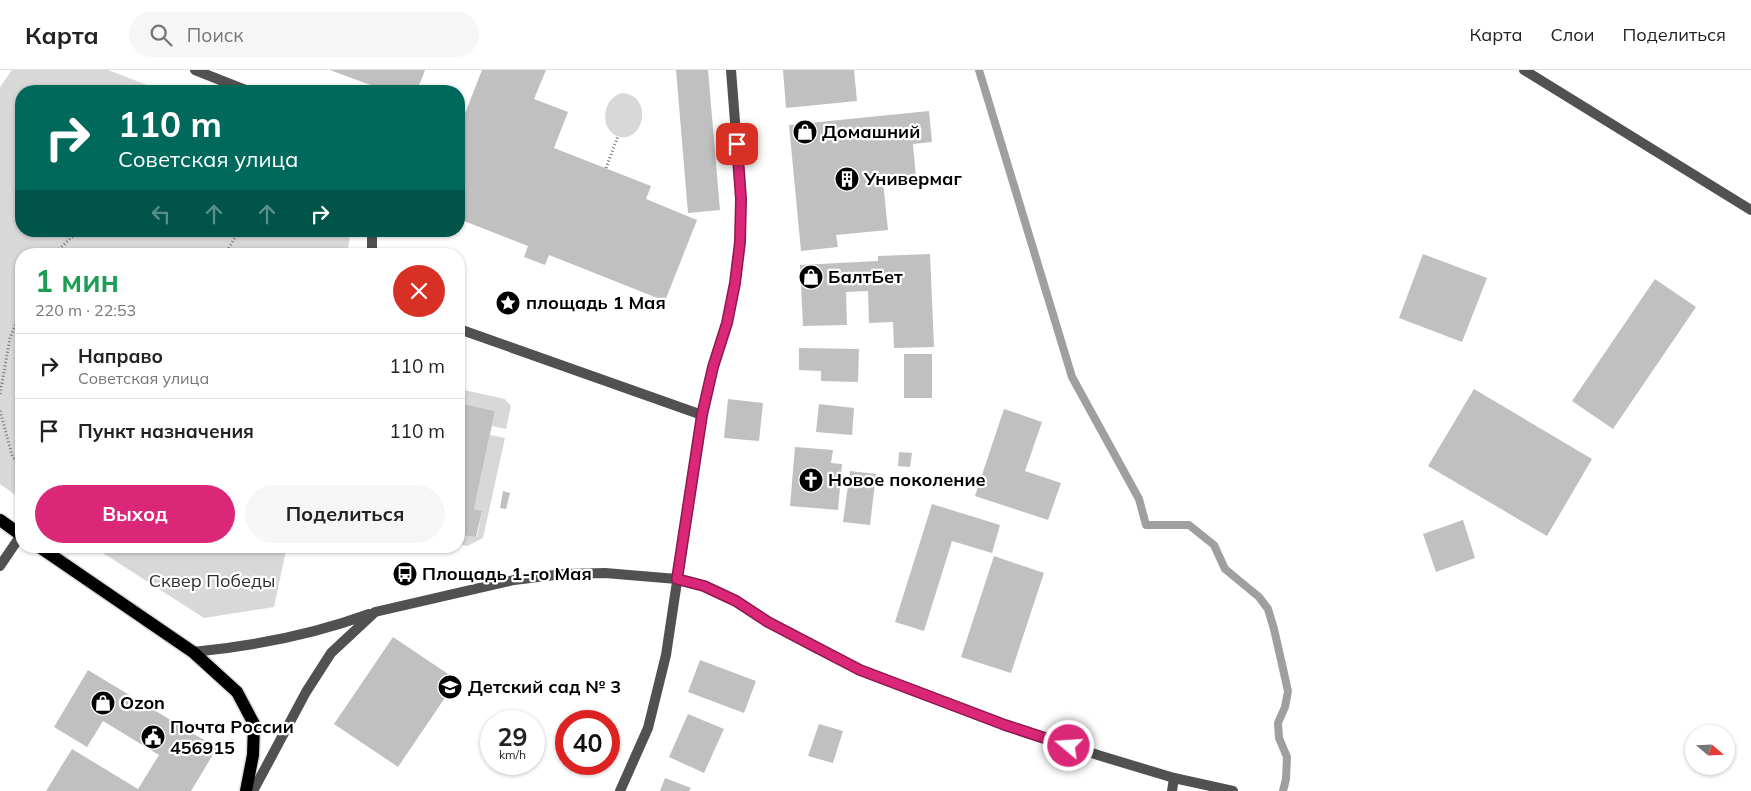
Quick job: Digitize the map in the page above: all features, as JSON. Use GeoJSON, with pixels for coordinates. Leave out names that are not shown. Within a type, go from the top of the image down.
{"type":"FeatureCollection","features":[{"type":"Feature","properties":{"kind":"main road"},"geometry":{"type":"LineString","coordinates":[[0,520],[15,531]]}},
{"type":"Feature","properties":{"kind":"main road"},"geometry":{"type":"LineString","coordinates":[[48,553],[193,652],[236,692],[254,724],[253,755],[246,791]]}},
{"type":"Feature","properties":{"kind":"street"},"geometry":{"type":"LineString","coordinates":[[195,70],[233,85]]}},
{"type":"Feature","properties":{"kind":"street"},"geometry":{"type":"LineString","coordinates":[[620,791],[648,728],[666,655],[702,415],[713,367],[727,323],[735,283],[740,242],[741,199],[731,70]]}},
{"type":"Feature","properties":{"kind":"street"},"geometry":{"type":"LineString","coordinates":[[1524,70],[1751,210]]}},
{"type":"Feature","properties":{"kind":"street"},"geometry":{"type":"LineString","coordinates":[[465,331],[702,415]]}},
{"type":"Feature","properties":{"kind":"street"},"geometry":{"type":"LineString","coordinates":[[0,566],[15,544]]}},
{"type":"Feature","properties":{"kind":"street"},"geometry":{"type":"LineString","coordinates":[[193,652],[230,648],[292,637],[334,627],[374,612],[514,580],[563,574],[605,573],[677,579],[704,586],[736,601],[768,622],[860,670],[1005,725],[1174,778],[1233,791]]}},
{"type":"Feature","properties":{"kind":"street"},"geometry":{"type":"LineString","coordinates":[[253,791],[306,692],[331,653],[374,612]]}},
{"type":"Feature","properties":{"kind":"street"},"geometry":{"type":"LineString","coordinates":[[1172,791],[1174,778]]}},
{"type":"Feature","properties":{"kind":"path"},"geometry":{"type":"LineString","coordinates":[[606,168],[618,136]]}},
{"type":"Feature","properties":{"kind":"path"},"geometry":{"type":"LineString","coordinates":[[60,248],[72,237]]}},
{"type":"Feature","properties":{"kind":"path"},"geometry":{"type":"LineString","coordinates":[[229,248],[235,237]]}},
{"type":"Feature","properties":{"kind":"path"},"geometry":{"type":"LineString","coordinates":[[0,394],[10,338],[15,326]]}},
{"type":"Feature","properties":{"kind":"path"},"geometry":{"type":"LineString","coordinates":[[0,411],[15,460]]}},
{"type":"Feature","properties":{"kind":"green space"},"geometry":{"type":"Polygon","coordinates":[[[12,70],[108,70],[147,85],[15,85],[15,237],[350,237],[348,248],[15,248],[15,495],[0,484],[0,87],[12,70]]]}},
{"type":"Feature","properties":{"kind":"green space"},"geometry":{"type":"Polygon","coordinates":[[[621,93],[632,96],[639,102],[642,110],[642,119],[639,127],[634,134],[626,137],[617,136],[612,133],[605,119],[606,110],[610,102],[616,95],[621,93]]]}},
{"type":"Feature","properties":{"kind":"green space"},"geometry":{"type":"Polygon","coordinates":[[[465,390],[505,399],[511,406],[506,429],[492,426],[495,411],[465,404],[465,390]]]}},
{"type":"Feature","properties":{"kind":"green space"},"geometry":{"type":"Polygon","coordinates":[[[490,435],[505,438],[483,538],[467,546],[465,546],[465,536],[477,537],[482,511],[474,509],[490,435]]]}},
{"type":"Feature","properties":{"kind":"green space","name":"Сквер Победы"},"geometry":{"type":"Polygon","coordinates":[[[103,553],[286,553],[274,607],[204,618],[103,553]]]}},
{"type":"Feature","properties":{"kind":"building"},"geometry":{"type":"Polygon","coordinates":[[[330,70],[425,70],[419,85],[370,85],[330,70]]]}},
{"type":"Feature","properties":{"kind":"building"},"geometry":{"type":"Polygon","coordinates":[[[482,70],[546,70],[534,99],[568,112],[554,148],[651,186],[646,199],[697,220],[665,301],[549,255],[545,265],[524,257],[528,246],[465,221],[465,114],[482,70]]]}},
{"type":"Feature","properties":{"kind":"building"},"geometry":{"type":"Polygon","coordinates":[[[676,70],[708,70],[720,210],[688,213],[676,70]]]}},
{"type":"Feature","properties":{"kind":"building"},"geometry":{"type":"Polygon","coordinates":[[[783,70],[854,70],[857,101],[786,108],[783,70]]]}},
{"type":"Feature","properties":{"kind":"building","name":"Универмаг"},"geometry":{"type":"Polygon","coordinates":[[[929,111],[932,142],[913,144],[916,178],[883,181],[888,230],[836,235],[838,247],[801,251],[789,125],[929,111]]]}},
{"type":"Feature","properties":{"kind":"building"},"geometry":{"type":"Polygon","coordinates":[[[930,254],[934,347],[894,348],[893,322],[869,323],[868,291],[846,292],[847,325],[803,326],[800,265],[878,261],[878,256],[930,254]]]}},
{"type":"Feature","properties":{"kind":"building"},"geometry":{"type":"Polygon","coordinates":[[[1423,254],[1487,278],[1462,342],[1399,318],[1423,254]]]}},
{"type":"Feature","properties":{"kind":"building"},"geometry":{"type":"Polygon","coordinates":[[[1655,279],[1696,307],[1613,429],[1572,401],[1655,279]]]}},
{"type":"Feature","properties":{"kind":"building"},"geometry":{"type":"Polygon","coordinates":[[[799,348],[859,349],[858,382],[821,381],[821,371],[799,370],[799,348]]]}},
{"type":"Feature","properties":{"kind":"building"},"geometry":{"type":"Polygon","coordinates":[[[904,354],[932,354],[932,398],[904,398],[904,354]]]}},
{"type":"Feature","properties":{"kind":"building"},"geometry":{"type":"Polygon","coordinates":[[[1474,389],[1592,459],[1547,536],[1428,466],[1474,389]]]}},
{"type":"Feature","properties":{"kind":"building"},"geometry":{"type":"Polygon","coordinates":[[[728,399],[763,403],[759,441],[724,438],[728,399]]]}},
{"type":"Feature","properties":{"kind":"building"},"geometry":{"type":"Polygon","coordinates":[[[465,404],[495,411],[474,509],[482,511],[476,537],[465,536],[465,404]]]}},
{"type":"Feature","properties":{"kind":"building"},"geometry":{"type":"Polygon","coordinates":[[[819,404],[854,408],[852,435],[816,432],[819,404]]]}},
{"type":"Feature","properties":{"kind":"building"},"geometry":{"type":"Polygon","coordinates":[[[1004,409],[1042,422],[1025,471],[1061,483],[1048,520],[975,496],[1004,409]]]}},
{"type":"Feature","properties":{"kind":"building"},"geometry":{"type":"Polygon","coordinates":[[[795,447],[833,450],[831,463],[842,464],[838,510],[790,506],[795,447]]]}},
{"type":"Feature","properties":{"kind":"building"},"geometry":{"type":"Polygon","coordinates":[[[899,452],[912,453],[910,467],[898,466],[899,452]]]}},
{"type":"Feature","properties":{"kind":"building"},"geometry":{"type":"Polygon","coordinates":[[[850,471],[876,474],[870,525],[843,522],[850,471]]]}},
{"type":"Feature","properties":{"kind":"building"},"geometry":{"type":"Polygon","coordinates":[[[503,491],[510,493],[506,509],[500,508],[503,491]]]}},
{"type":"Feature","properties":{"kind":"building"},"geometry":{"type":"Polygon","coordinates":[[[932,504],[1000,525],[992,553],[952,541],[924,631],[895,622],[932,504]]]}},
{"type":"Feature","properties":{"kind":"building"},"geometry":{"type":"Polygon","coordinates":[[[1463,520],[1475,558],[1436,572],[1423,534],[1463,520]]]}},
{"type":"Feature","properties":{"kind":"building"},"geometry":{"type":"Polygon","coordinates":[[[994,556],[1044,573],[1011,673],[961,657],[994,556]]]}},
{"type":"Feature","properties":{"kind":"building"},"geometry":{"type":"Polygon","coordinates":[[[393,637],[457,680],[398,767],[334,724],[393,637]]]}},
{"type":"Feature","properties":{"kind":"building"},"geometry":{"type":"Polygon","coordinates":[[[700,660],[756,681],[744,713],[688,692],[700,660]]]}},
{"type":"Feature","properties":{"kind":"building"},"geometry":{"type":"Polygon","coordinates":[[[88,670],[217,748],[191,791],[46,791],[72,749],[138,789],[159,755],[103,721],[87,747],[54,727],[88,670]]]}},
{"type":"Feature","properties":{"kind":"building"},"geometry":{"type":"Polygon","coordinates":[[[688,714],[724,729],[704,773],[669,757],[688,714]]]}},
{"type":"Feature","properties":{"kind":"building"},"geometry":{"type":"Polygon","coordinates":[[[819,724],[843,731],[833,763],[808,756],[819,724]]]}},
{"type":"Feature","properties":{"kind":"building"},"geometry":{"type":"Polygon","coordinates":[[[665,778],[691,788],[689,791],[660,791],[665,778]]]}},
{"type":"Feature","properties":{"kind":"waterway"},"geometry":{"type":"LineString","coordinates":[[979,70],[1072,377],[1139,499],[1146,525],[1189,525],[1214,545],[1225,569],[1259,597],[1268,609],[1288,691],[1285,707],[1278,723],[1279,738],[1287,757],[1286,779],[1283,791]]}},
{"type":"Feature","properties":{"kind":"place","name":"Домашний"},"geometry":{"type":"Point","coordinates":[805,132]}},
{"type":"Feature","properties":{"kind":"place","name":"Универмаг"},"geometry":{"type":"Point","coordinates":[847,179]}},
{"type":"Feature","properties":{"kind":"place","name":"БалтБет"},"geometry":{"type":"Point","coordinates":[811,277]}},
{"type":"Feature","properties":{"kind":"place","name":"площадь 1 Мая"},"geometry":{"type":"Point","coordinates":[508,303]}},
{"type":"Feature","properties":{"kind":"place","name":"Новое поколение"},"geometry":{"type":"Point","coordinates":[811,480]}},
{"type":"Feature","properties":{"kind":"place","name":"Площадь 1-го Мая"},"geometry":{"type":"Point","coordinates":[405,574]}},
{"type":"Feature","properties":{"kind":"place","name":"Детский сад № 3"},"geometry":{"type":"Point","coordinates":[450,687]}},
{"type":"Feature","properties":{"kind":"place","name":"Ozon"},"geometry":{"type":"Point","coordinates":[103,703]}},
{"type":"Feature","properties":{"kind":"place","name":"Почта России 456915"},"geometry":{"type":"Point","coordinates":[153,737]}},
{"type":"Feature","properties":{"kind":"route"},"geometry":{"type":"LineString","coordinates":[[737,144],[741,199],[740,242],[735,283],[727,323],[713,367],[702,415],[677,579],[704,586],[736,601],[768,622],[860,670],[1005,725],[1069,746]]}}]}
